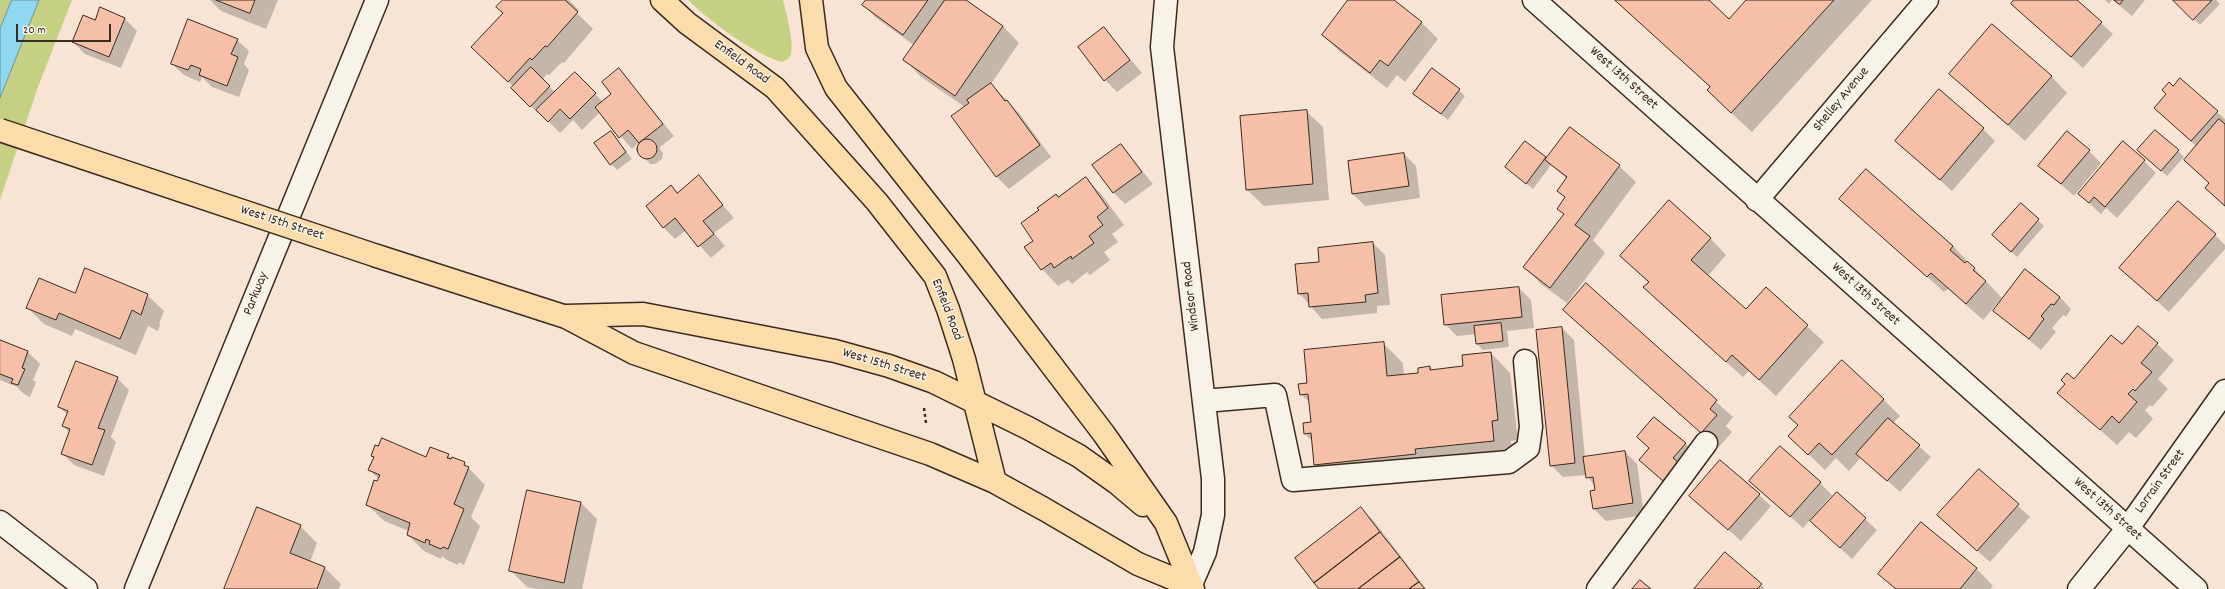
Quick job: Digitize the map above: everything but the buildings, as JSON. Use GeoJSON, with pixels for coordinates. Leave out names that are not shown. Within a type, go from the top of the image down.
{"type":"FeatureCollection","features":[{"type":"Feature","properties":{"kind":"main road","name":"Enfield Road"},"geometry":{"type":"LineString","coordinates":[[662,0],[687,24],[775,88],[877,202],[935,276],[948,309],[975,400],[986,454],[995,482]]}},
{"type":"Feature","properties":{"kind":"main road"},"geometry":{"type":"LineString","coordinates":[[811,0],[817,48],[836,88],[967,254],[1090,416],[1166,523],[1191,588]]}},
{"type":"Feature","properties":{"kind":"main road","name":"West 15th Street"},"geometry":{"type":"LineString","coordinates":[[0,130],[377,256],[566,316],[634,353],[893,440],[995,482]]}},
{"type":"Feature","properties":{"kind":"main road","name":"West 15th Street"},"geometry":{"type":"LineString","coordinates":[[566,316],[643,314],[835,351],[889,366],[934,382],[975,400],[1079,456],[1117,483],[1166,523]]}},
{"type":"Feature","properties":{"kind":"main road"},"geometry":{"type":"LineString","coordinates":[[995,482],[1138,564],[1191,588]]}},
{"type":"Feature","properties":{"kind":"street","name":"Parkway"},"geometry":{"type":"LineString","coordinates":[[136,589],[377,0]]}},
{"type":"Feature","properties":{"kind":"street","name":"Windsor Road"},"geometry":{"type":"LineString","coordinates":[[1166,0],[1162,47],[1213,479],[1213,515],[1205,552],[1191,588]]}},
{"type":"Feature","properties":{"kind":"street","name":"West 13th Street"},"geometry":{"type":"LineString","coordinates":[[1534,0],[2196,589]]}},
{"type":"Feature","properties":{"kind":"street","name":"Shelley Avenue"},"geometry":{"type":"LineString","coordinates":[[1757,200],[1927,0]]}},
{"type":"Feature","properties":{"kind":"street"},"geometry":{"type":"LineString","coordinates":[[1204,401],[1275,396],[1293,480],[1509,462],[1528,448],[1531,427],[1525,361]]}},
{"type":"Feature","properties":{"kind":"street","name":"Lorrain Street"},"geometry":{"type":"LineString","coordinates":[[2079,589],[2128,528],[2225,392]]}},
{"type":"Feature","properties":{"kind":"street"},"geometry":{"type":"LineString","coordinates":[[1598,589],[1706,443]]}},
{"type":"Feature","properties":{"kind":"street"},"geometry":{"type":"LineString","coordinates":[[0,522],[86,589]]}},
{"type":"Feature","properties":{"kind":"green space"},"geometry":{"type":"Polygon","coordinates":[[[0,0],[12,0],[0,29],[0,0]]]}},
{"type":"Feature","properties":{"kind":"green space"},"geometry":{"type":"Polygon","coordinates":[[[39,0],[72,0],[38,87],[0,200],[0,98],[39,0]]]}},
{"type":"Feature","properties":{"kind":"green space"},"geometry":{"type":"Polygon","coordinates":[[[688,0],[783,0],[791,34],[792,48],[790,56],[782,62],[746,45],[707,17],[688,0]]]}},
{"type":"Feature","properties":{"kind":"water"},"geometry":{"type":"Polygon","coordinates":[[[12,0],[39,0],[0,98],[0,29],[12,0]]]}}]}
